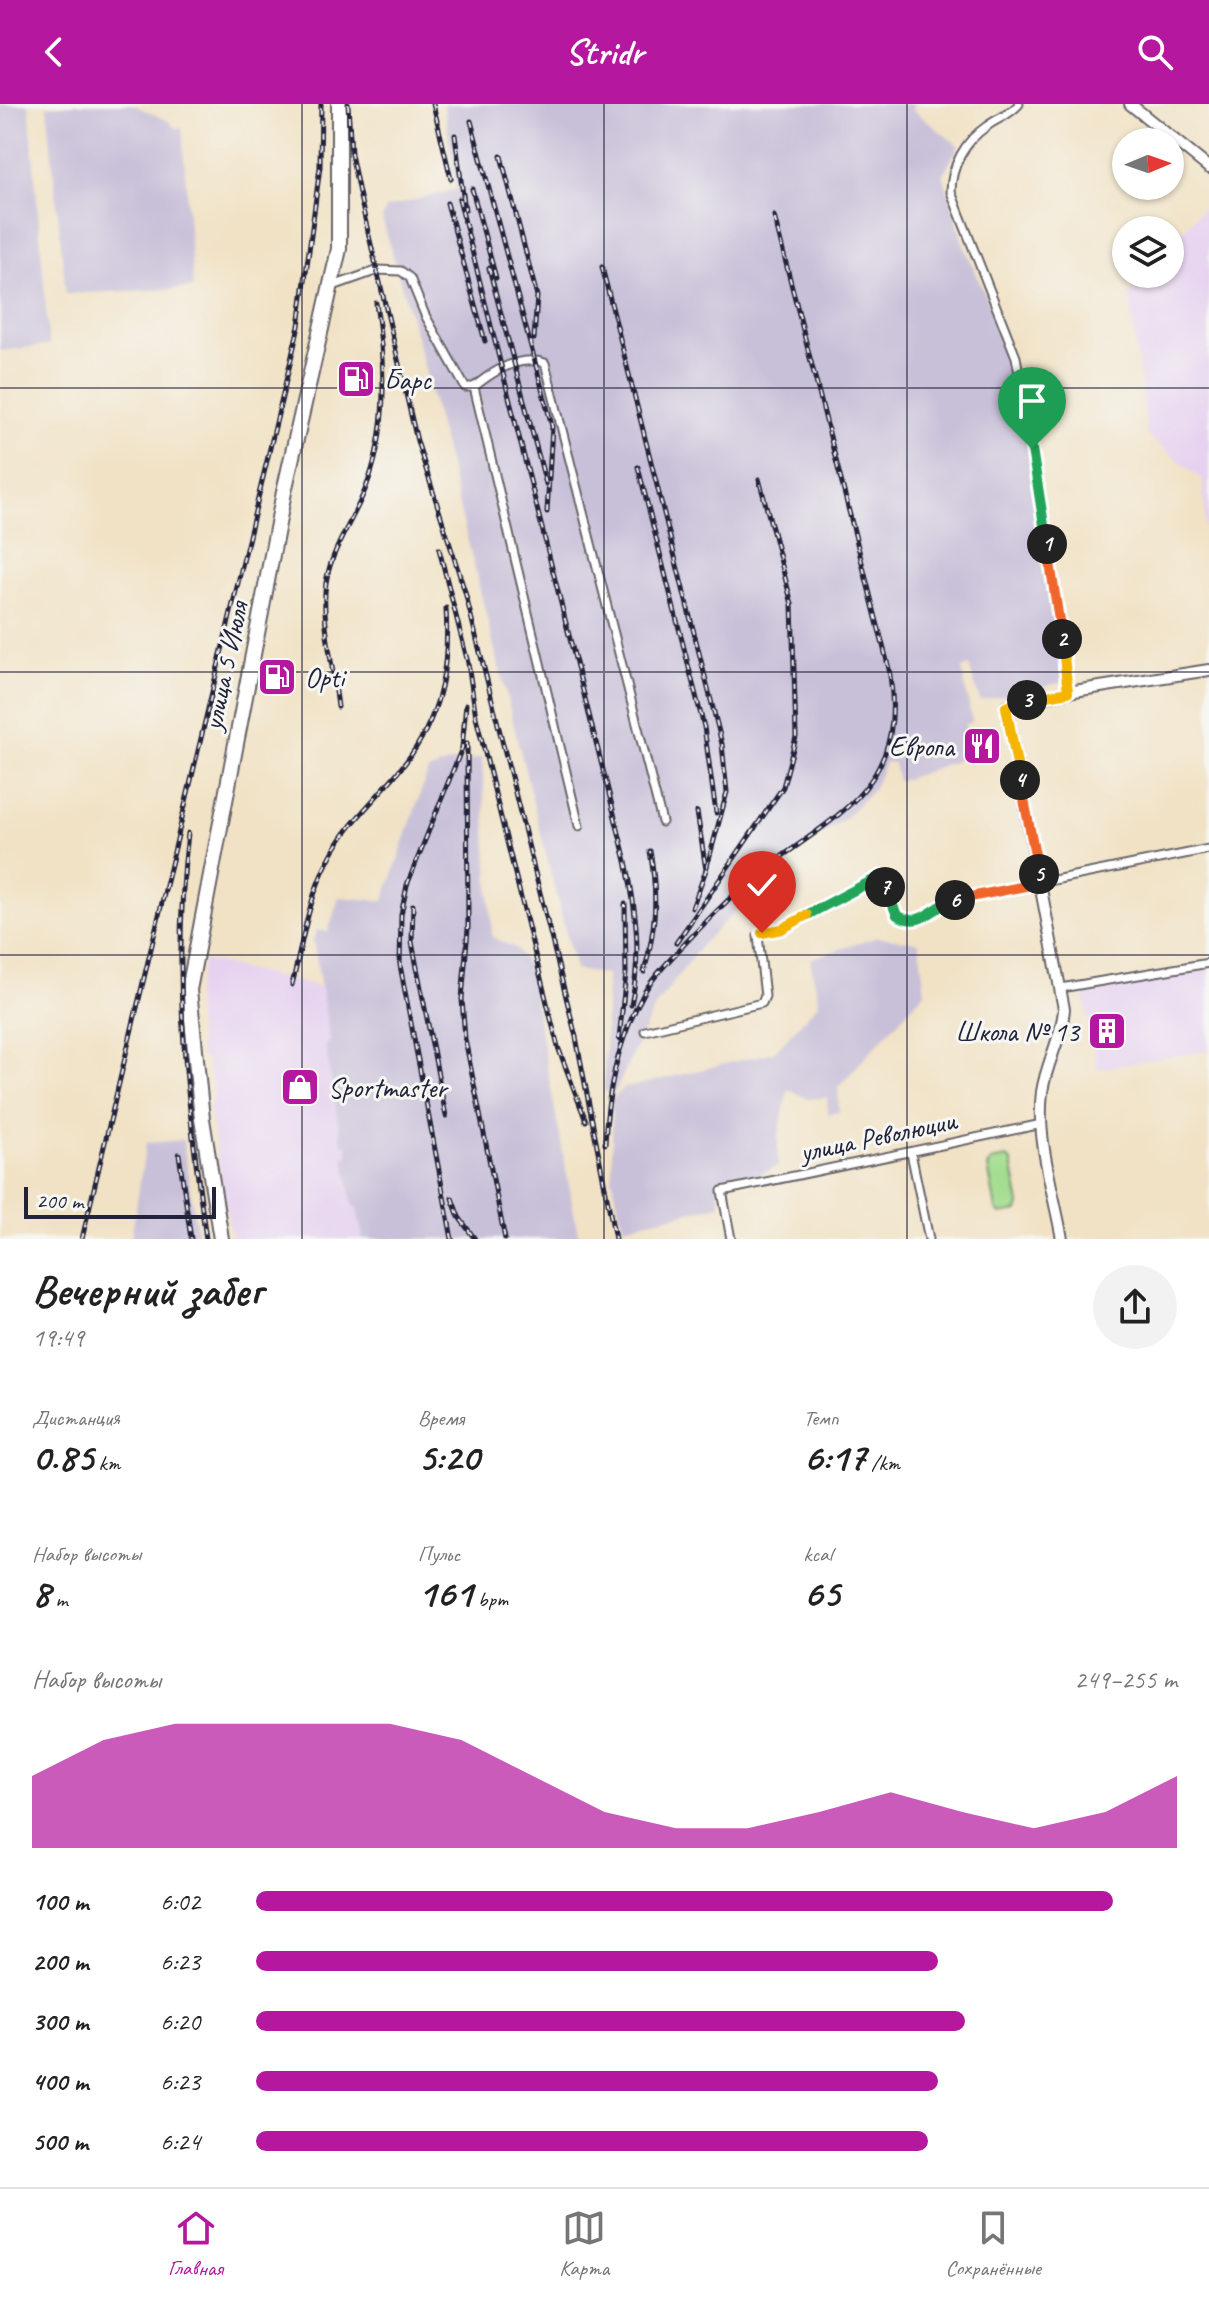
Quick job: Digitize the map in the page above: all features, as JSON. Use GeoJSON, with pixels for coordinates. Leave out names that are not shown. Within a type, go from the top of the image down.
{"type":"FeatureCollection","features":[{"type":"Feature","properties":{"kind":"highway","name":"улица 5 Июля"},"geometry":{"type":"LineString","coordinates":[[221,1239],[202,1119],[189,990],[257,647],[284,492],[333,286],[339,249],[339,104]]}},
{"type":"Feature","properties":{"kind":"street"},"geometry":{"type":"LineString","coordinates":[[1019,104],[1010,114],[987,125],[969,144],[955,163],[951,192],[994,308],[1007,332],[1024,400]]}},
{"type":"Feature","properties":{"kind":"street"},"geometry":{"type":"LineString","coordinates":[[1130,104],[1209,168]]}},
{"type":"Feature","properties":{"kind":"street"},"geometry":{"type":"LineString","coordinates":[[333,286],[378,270],[401,271],[410,278],[425,315],[465,387],[474,387],[488,374],[511,365],[532,359],[545,363],[662,822]]}},
{"type":"Feature","properties":{"kind":"street"},"geometry":{"type":"LineString","coordinates":[[474,387],[579,826]]}},
{"type":"Feature","properties":{"kind":"street"},"geometry":{"type":"LineString","coordinates":[[1032,449],[1068,692]]}},
{"type":"Feature","properties":{"kind":"street"},"geometry":{"type":"LineString","coordinates":[[1062,1239],[1042,1124],[1042,1092],[1063,1027],[1061,988],[1006,707],[1068,692],[1209,670]]}},
{"type":"Feature","properties":{"kind":"street"},"geometry":{"type":"LineString","coordinates":[[645,1031],[762,1003],[765,996],[756,940],[762,933],[786,927],[861,883],[881,876],[897,915],[910,921],[919,920],[944,902],[1209,849]]}},
{"type":"Feature","properties":{"kind":"street"},"geometry":{"type":"LineString","coordinates":[[1061,988],[1209,963]]}},
{"type":"Feature","properties":{"kind":"street","name":"улица Революции"},"geometry":{"type":"LineString","coordinates":[[731,1239],[722,1191],[1042,1124]]}},
{"type":"Feature","properties":{"kind":"street"},"geometry":{"type":"LineString","coordinates":[[911,1153],[929,1239]]}},
{"type":"Feature","properties":{"kind":"shaded area"},"geometry":{"type":"Polygon","coordinates":[[[0,104],[29,104],[49,345],[0,351],[0,104]]]}},
{"type":"Feature","properties":{"kind":"shaded area"},"geometry":{"type":"Polygon","coordinates":[[[131,104],[169,121],[175,128],[182,128],[193,288],[66,294],[47,106],[131,104]]]}},
{"type":"Feature","properties":{"kind":"shaded area"},"geometry":{"type":"Polygon","coordinates":[[[444,104],[915,104],[912,109],[959,146],[943,174],[964,246],[1001,331],[1020,399],[1039,523],[1072,680],[980,701],[969,666],[962,669],[972,722],[965,724],[969,756],[898,782],[894,763],[885,762],[874,788],[846,817],[784,863],[786,868],[760,887],[702,944],[655,1007],[615,1092],[604,1091],[607,975],[575,970],[419,346],[382,218],[386,208],[456,189],[444,104]]]}},
{"type":"Feature","properties":{"kind":"shaded area"},"geometry":{"type":"Polygon","coordinates":[[[1209,201],[1209,566],[1203,480],[1147,436],[1129,294],[1134,288],[1184,288],[1184,230],[1209,201]]]}},
{"type":"Feature","properties":{"kind":"shaded area"},"geometry":{"type":"Polygon","coordinates":[[[482,758],[492,937],[517,949],[529,970],[579,1239],[363,1239],[357,1208],[353,1207],[344,1157],[348,1156],[347,1144],[342,1144],[325,1044],[330,1042],[313,940],[317,930],[328,932],[339,897],[384,901],[428,771],[448,763],[482,758]]]}},
{"type":"Feature","properties":{"kind":"shaded area"},"geometry":{"type":"Polygon","coordinates":[[[877,937],[919,942],[925,992],[838,1087],[839,1112],[828,1114],[827,1097],[808,1099],[788,1089],[778,1138],[778,1166],[717,1184],[721,1205],[623,1227],[612,1177],[612,1099],[622,1089],[774,1052],[819,1003],[810,959],[877,937]]]}},
{"type":"Feature","properties":{"kind":"shaded area"},"geometry":{"type":"Polygon","coordinates":[[[204,960],[321,987],[330,1042],[325,1045],[342,1143],[346,1143],[348,1156],[344,1158],[353,1206],[357,1208],[363,1239],[232,1239],[209,1109],[214,1094],[206,1059],[200,1057],[195,996],[204,960]]]}},
{"type":"Feature","properties":{"kind":"shaded area"},"geometry":{"type":"Polygon","coordinates":[[[1209,969],[1209,1050],[1098,1069],[1083,990],[1209,969]]]}},
{"type":"Feature","properties":{"kind":"shaded area"},"geometry":{"type":"Polygon","coordinates":[[[183,1140],[198,1239],[131,1239],[146,1143],[183,1140]]]}},
{"type":"Feature","properties":{"kind":"green space"},"geometry":{"type":"Polygon","coordinates":[[[1007,1158],[1012,1162],[1020,1205],[1018,1211],[1000,1214],[996,1209],[988,1167],[991,1161],[1007,1158]]]}},
{"type":"Feature","properties":{"kind":"railway"},"geometry":{"type":"LineString","coordinates":[[82,1239],[299,326],[320,167],[321,104]]}},
{"type":"Feature","properties":{"kind":"railway"},"geometry":{"type":"LineString","coordinates":[[348,104],[351,154],[417,441],[465,592],[576,1037],[615,1239]]}},
{"type":"Feature","properties":{"kind":"railway"},"geometry":{"type":"LineString","coordinates":[[433,104],[451,179]]}},
{"type":"Feature","properties":{"kind":"railway"},"geometry":{"type":"LineString","coordinates":[[471,121],[552,426],[547,512]]}},
{"type":"Feature","properties":{"kind":"railway"},"geometry":{"type":"LineString","coordinates":[[455,135],[465,210]]}},
{"type":"Feature","properties":{"kind":"railway"},"geometry":{"type":"LineString","coordinates":[[501,156],[537,296],[534,339]]}},
{"type":"Feature","properties":{"kind":"railway"},"geometry":{"type":"LineString","coordinates":[[472,189],[496,278]]}},
{"type":"Feature","properties":{"kind":"railway"},"geometry":{"type":"LineString","coordinates":[[459,199],[626,861],[636,933],[636,968],[631,1005]]}},
{"type":"Feature","properties":{"kind":"railway"},"geometry":{"type":"LineString","coordinates":[[447,203],[485,341]]}},
{"type":"Feature","properties":{"kind":"railway"},"geometry":{"type":"LineString","coordinates":[[605,1144],[608,1105],[616,1065],[628,1027],[645,991],[681,948],[733,896],[841,813],[862,792],[878,769],[888,742],[892,709],[889,669],[774,216]]}},
{"type":"Feature","properties":{"kind":"railway"},"geometry":{"type":"LineString","coordinates":[[602,267],[722,744],[727,792],[706,870]]}},
{"type":"Feature","properties":{"kind":"railway"},"geometry":{"type":"LineString","coordinates":[[489,268],[546,484]]}},
{"type":"Feature","properties":{"kind":"railway"},"geometry":{"type":"LineString","coordinates":[[338,707],[327,635],[325,592],[330,565],[365,490],[378,444],[383,373],[376,303]]}},
{"type":"Feature","properties":{"kind":"railway"},"geometry":{"type":"LineString","coordinates":[[638,467],[704,727],[716,813]]}},
{"type":"Feature","properties":{"kind":"railway"},"geometry":{"type":"LineString","coordinates":[[676,943],[783,787],[796,737],[792,604],[759,479]]}},
{"type":"Feature","properties":{"kind":"railway"},"geometry":{"type":"LineString","coordinates":[[439,549],[468,663],[476,717],[558,1047],[586,1121]]}},
{"type":"Feature","properties":{"kind":"railway"},"geometry":{"type":"LineString","coordinates":[[292,985],[310,907],[328,861],[346,832],[411,755],[437,703],[445,666],[446,608]]}},
{"type":"Feature","properties":{"kind":"railway"},"geometry":{"type":"LineString","coordinates":[[452,1239],[400,965],[401,915],[407,885],[462,748],[466,704]]}},
{"type":"Feature","properties":{"kind":"railway"},"geometry":{"type":"LineString","coordinates":[[467,743],[468,929],[462,999],[465,1039],[505,1239]]}},
{"type":"Feature","properties":{"kind":"railway"},"geometry":{"type":"LineString","coordinates":[[692,908],[706,870],[697,812]]}},
{"type":"Feature","properties":{"kind":"railway"},"geometry":{"type":"LineString","coordinates":[[188,833],[183,885],[181,987],[187,1087],[206,1239]]}},
{"type":"Feature","properties":{"kind":"railway"},"geometry":{"type":"LineString","coordinates":[[644,972],[654,912],[650,851]]}},
{"type":"Feature","properties":{"kind":"railway"},"geometry":{"type":"LineString","coordinates":[[619,1039],[626,973],[625,904]]}},
{"type":"Feature","properties":{"kind":"railway"},"geometry":{"type":"LineString","coordinates":[[413,905],[412,942],[446,1116]]}},
{"type":"Feature","properties":{"kind":"railway"},"geometry":{"type":"LineString","coordinates":[[179,1154],[191,1239]]}},
{"type":"Feature","properties":{"kind":"railway"},"geometry":{"type":"LineString","coordinates":[[452,1198],[459,1217],[475,1239]]}},
{"type":"Feature","properties":{"kind":"place","name":"Барс"},"geometry":{"type":"Point","coordinates":[356,379]}},
{"type":"Feature","properties":{"kind":"place","name":"Opti"},"geometry":{"type":"Point","coordinates":[277,677]}},
{"type":"Feature","properties":{"kind":"place","name":"Европа"},"geometry":{"type":"Point","coordinates":[982,746]}},
{"type":"Feature","properties":{"kind":"place","name":"Школа № 13"},"geometry":{"type":"Point","coordinates":[1107,1031]}},
{"type":"Feature","properties":{"kind":"place","name":"Sportmaster"},"geometry":{"type":"Point","coordinates":[300,1087]}},
{"type":"Feature","properties":{"kind":"route"},"geometry":{"type":"LineString","coordinates":[[762,933],[782,929],[861,883],[881,876],[897,915],[910,921],[929,916],[944,902],[1041,883],[1006,707],[1068,692],[1032,449]]}}]}
